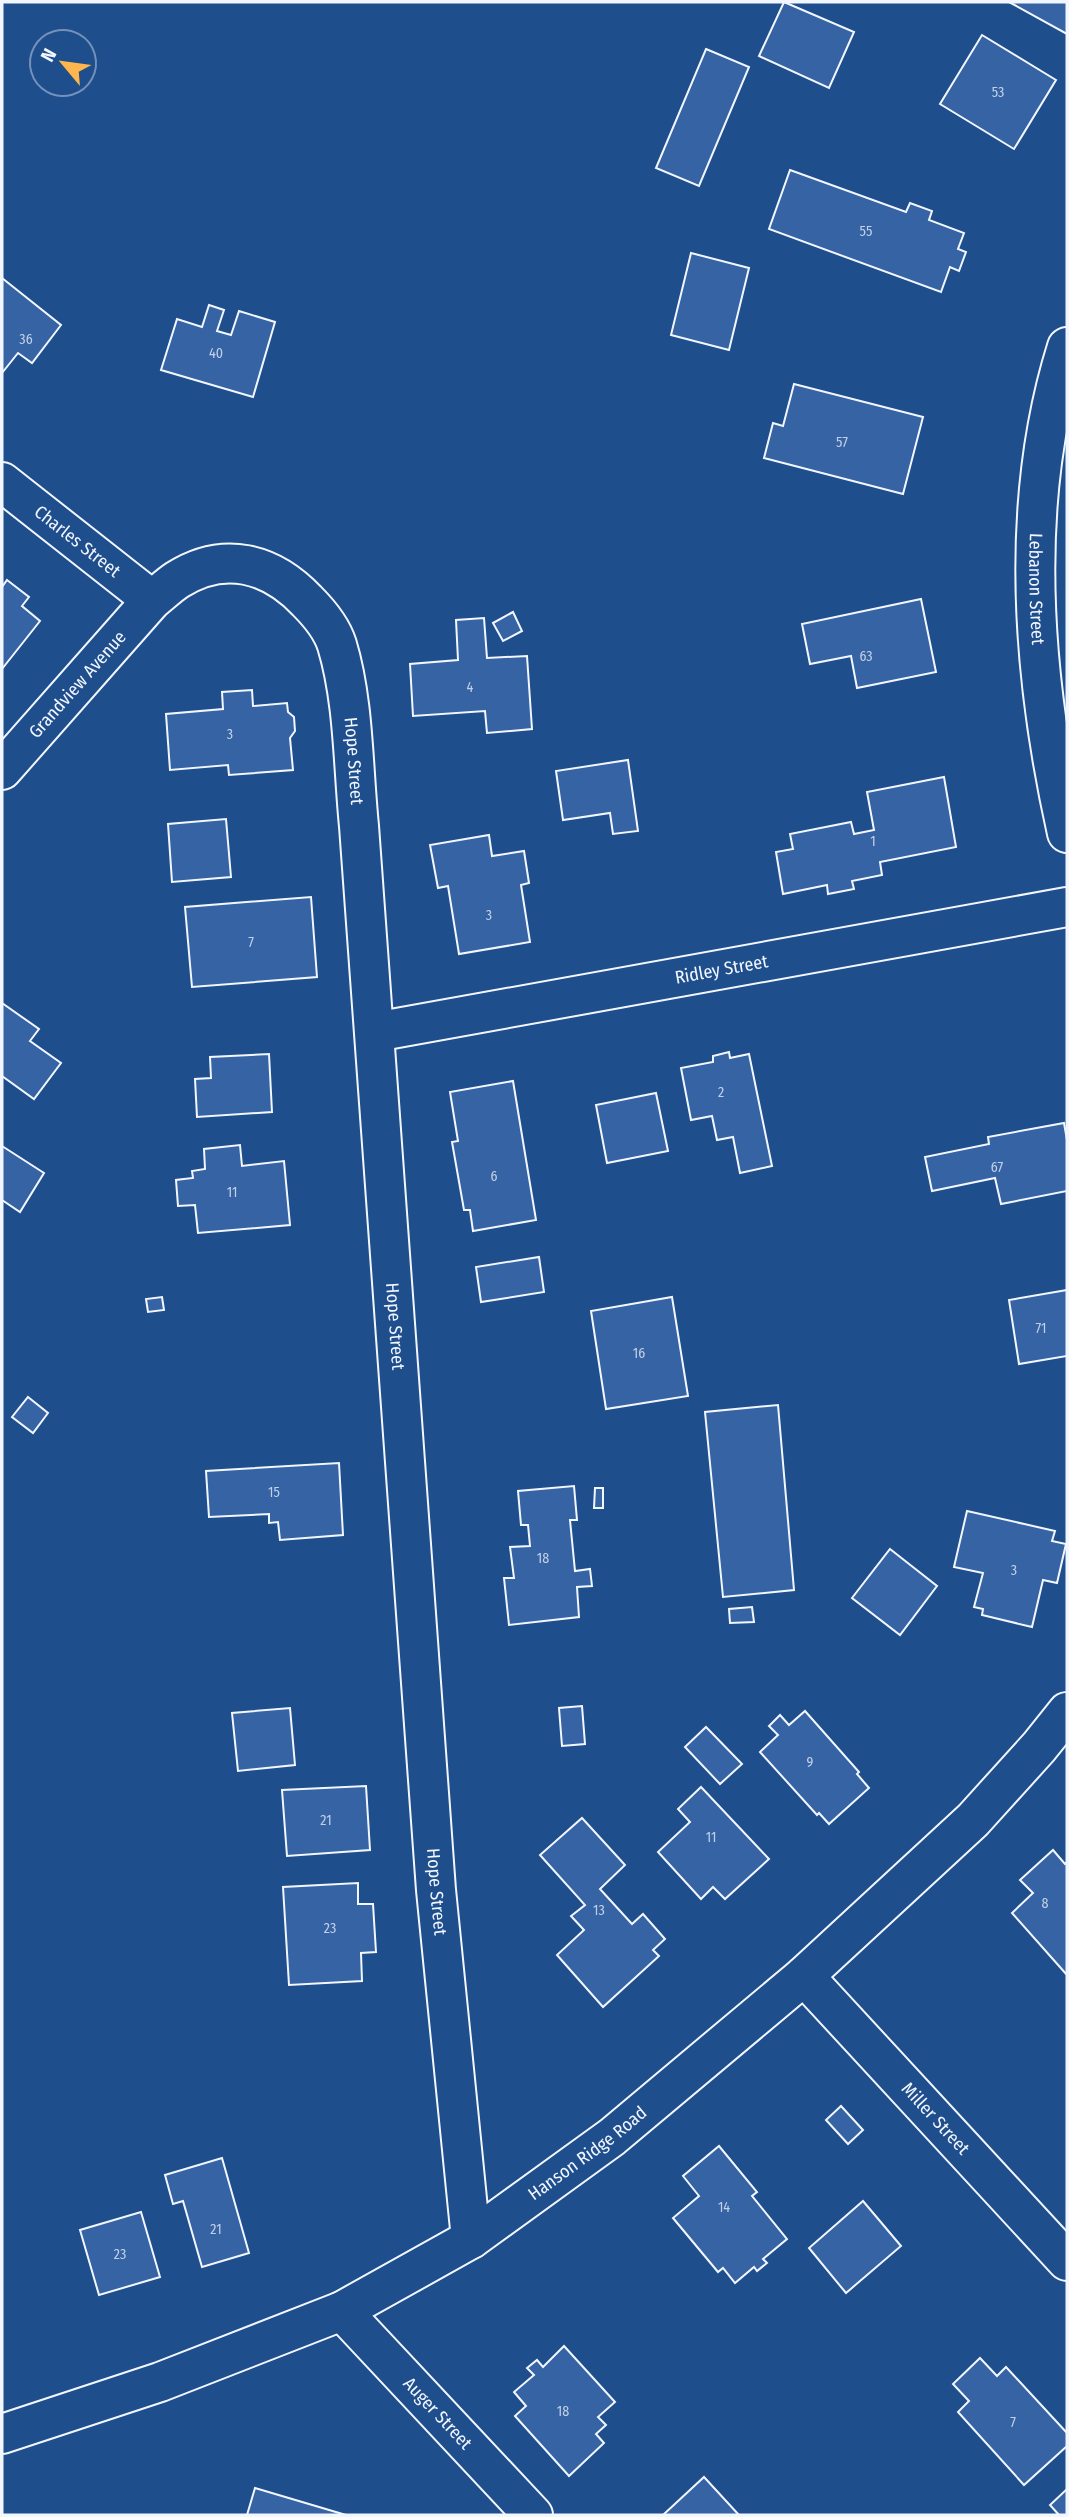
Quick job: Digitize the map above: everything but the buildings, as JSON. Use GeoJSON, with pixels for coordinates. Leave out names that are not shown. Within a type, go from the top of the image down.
{"type":"FeatureCollection","features":[{"type":"Feature","properties":{"kind":"main road","name":"Lebanon Street"},"geometry":{"type":"LineString","coordinates":[[1067,347],[1045,448],[1038,504],[1035,564],[1041,666],[1067,833]]}},
{"type":"Feature","properties":{"kind":"main road","name":"Charles Street"},"geometry":{"type":"LineString","coordinates":[[2,482],[152,600]]}},
{"type":"Feature","properties":{"kind":"main road","name":"Hope Street"},"geometry":{"type":"LineString","coordinates":[[152,600],[178,580],[206,567],[239,563],[265,569],[292,586],[318,612],[337,642],[347,686],[436,1891],[471,2239]]}},
{"type":"Feature","properties":{"kind":"main road","name":"Grandview Avenue"},"geometry":{"type":"LineString","coordinates":[[2,770],[152,600]]}},
{"type":"Feature","properties":{"kind":"main road","name":"Ridley Street"},"geometry":{"type":"LineString","coordinates":[[374,1032],[1067,907]]}},
{"type":"Feature","properties":{"kind":"main road","name":"Hanson Ridge Road"},"geometry":{"type":"LineString","coordinates":[[2,2434],[160,2382],[342,2311],[471,2239],[612,2137],[804,1976],[973,1820],[1067,1712]]}},
{"type":"Feature","properties":{"kind":"main road","name":"Miller Street"},"geometry":{"type":"LineString","coordinates":[[804,1976],[1067,2261]]}},
{"type":"Feature","properties":{"kind":"main road","name":"Auger Street"},"geometry":{"type":"LineString","coordinates":[[342,2311],[533,2515]]}}]}
